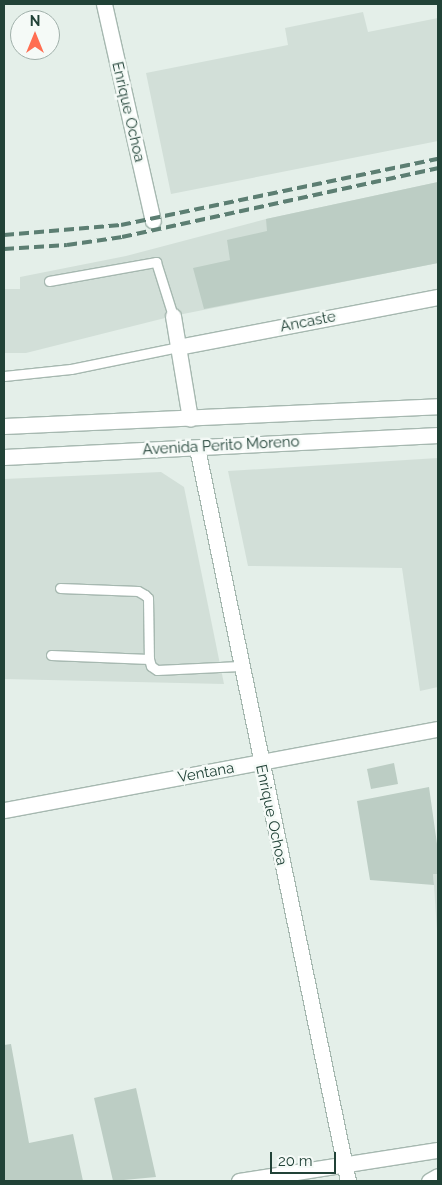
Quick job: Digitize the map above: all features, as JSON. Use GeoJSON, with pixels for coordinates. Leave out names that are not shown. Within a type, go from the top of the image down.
{"type":"FeatureCollection","features":[{"type":"Feature","properties":{"kind":"street","name":"Enrique Ochoa"},"geometry":{"type":"LineString","coordinates":[[104,4],[152,220]]}},
{"type":"Feature","properties":{"kind":"street","name":"Ancaste"},"geometry":{"type":"LineString","coordinates":[[178,347],[438,297]]}},
{"type":"Feature","properties":{"kind":"street"},"geometry":{"type":"LineString","coordinates":[[173,316],[190,419]]}},
{"type":"Feature","properties":{"kind":"street","name":"Avenida Perito Moreno"},"geometry":{"type":"LineString","coordinates":[[4,426],[190,419],[438,406]]}},
{"type":"Feature","properties":{"kind":"street","name":"Avenida Perito Moreno"},"geometry":{"type":"LineString","coordinates":[[4,457],[438,435]]}},
{"type":"Feature","properties":{"kind":"street","name":"Enrique Ochoa"},"geometry":{"type":"LineString","coordinates":[[197,448],[240,666],[348,1181]]}},
{"type":"Feature","properties":{"kind":"street","name":"Ventana"},"geometry":{"type":"LineString","coordinates":[[4,810],[438,729]]}},
{"type":"Feature","properties":{"kind":"street"},"geometry":{"type":"LineString","coordinates":[[250,1180],[438,1150]]}},
{"type":"Feature","properties":{"kind":"street"},"geometry":{"type":"LineString","coordinates":[[428,1181],[438,1176]]}},
{"type":"Feature","properties":{"kind":"lane"},"geometry":{"type":"LineString","coordinates":[[49,281],[156,262],[173,316]]}},
{"type":"Feature","properties":{"kind":"lane"},"geometry":{"type":"LineString","coordinates":[[4,376],[71,369],[178,347]]}},
{"type":"Feature","properties":{"kind":"lane"},"geometry":{"type":"LineString","coordinates":[[60,588],[138,591],[145,594],[148,598],[149,659],[151,666],[157,670],[240,666]]}},
{"type":"Feature","properties":{"kind":"lane"},"geometry":{"type":"LineString","coordinates":[[51,655],[149,659]]}},
{"type":"Feature","properties":{"kind":"shaded area"},"geometry":{"type":"Polygon","coordinates":[[[363,12],[368,32],[438,18],[438,141],[171,194],[146,73],[288,45],[285,28],[363,12]]]}},
{"type":"Feature","properties":{"kind":"shaded area"},"geometry":{"type":"Polygon","coordinates":[[[438,182],[438,263],[173,316],[26,353],[4,353],[4,289],[20,289],[20,277],[126,256],[266,219],[438,182]]]}},
{"type":"Feature","properties":{"kind":"shaded area"},"geometry":{"type":"Polygon","coordinates":[[[438,458],[438,687],[420,691],[402,568],[248,566],[228,471],[438,458]]]}},
{"type":"Feature","properties":{"kind":"shaded area"},"geometry":{"type":"Polygon","coordinates":[[[161,472],[184,487],[224,684],[4,679],[4,479],[161,472]]]}},
{"type":"Feature","properties":{"kind":"shaded area"},"geometry":{"type":"Polygon","coordinates":[[[433,874],[438,874],[438,946],[434,885],[433,874]]]}},
{"type":"Feature","properties":{"kind":"building"},"geometry":{"type":"Polygon","coordinates":[[[438,182],[438,263],[204,309],[193,268],[230,260],[227,240],[267,231],[266,219],[438,182]]]}},
{"type":"Feature","properties":{"kind":"building"},"geometry":{"type":"Polygon","coordinates":[[[394,763],[398,784],[371,789],[367,769],[394,763]]]}},
{"type":"Feature","properties":{"kind":"building"},"geometry":{"type":"Polygon","coordinates":[[[429,787],[438,851],[438,874],[433,874],[434,885],[370,880],[357,801],[429,787]]]}},
{"type":"Feature","properties":{"kind":"building"},"geometry":{"type":"Polygon","coordinates":[[[11,1044],[29,1143],[73,1134],[83,1181],[4,1181],[4,1045],[11,1044]]]}},
{"type":"Feature","properties":{"kind":"building"},"geometry":{"type":"Polygon","coordinates":[[[136,1088],[156,1177],[113,1181],[94,1098],[136,1088]]]}},
{"type":"Feature","properties":{"kind":"railway"},"geometry":{"type":"LineString","coordinates":[[4,235],[121,225],[438,159]]}},
{"type":"Feature","properties":{"kind":"railway"},"geometry":{"type":"LineString","coordinates":[[4,249],[67,245],[122,237],[438,168]]}}]}
